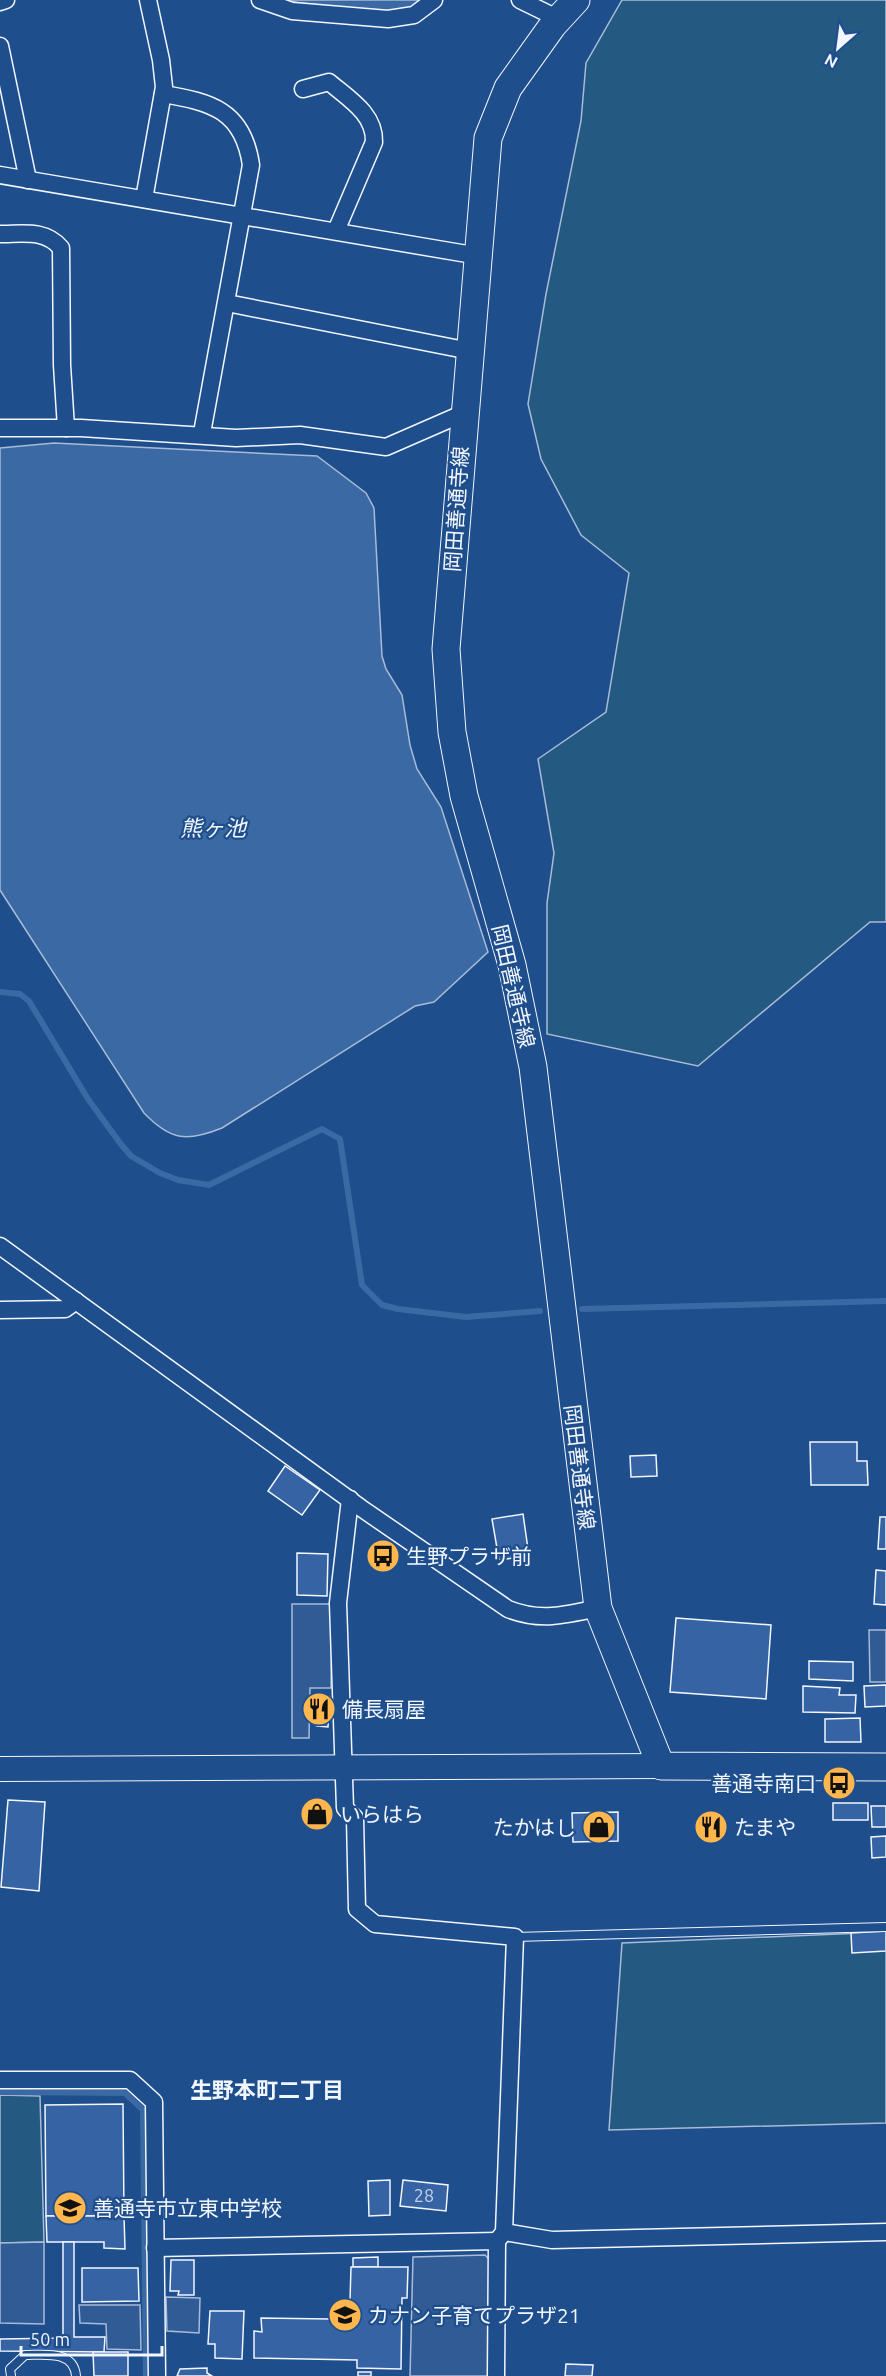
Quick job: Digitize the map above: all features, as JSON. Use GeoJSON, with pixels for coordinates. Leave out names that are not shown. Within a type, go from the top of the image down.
{"type":"FeatureCollection","features":[{"type":"Feature","properties":{"kind":"main road","name":"岡田善通寺線"},"geometry":{"type":"LineString","coordinates":[[567,9],[508,88],[488,138],[446,649],[452,732],[464,796],[512,965],[533,1067],[598,1608],[661,1766]]}},
{"type":"Feature","properties":{"kind":"main road"},"geometry":{"type":"LineString","coordinates":[[661,1766],[886,1767]]}},
{"type":"Feature","properties":{"kind":"street"},"geometry":{"type":"LineString","coordinates":[[0,2],[6,0]]}},
{"type":"Feature","properties":{"kind":"street"},"geometry":{"type":"LineString","coordinates":[[144,199],[163,94],[161,60],[148,0]]}},
{"type":"Feature","properties":{"kind":"street"},"geometry":{"type":"LineString","coordinates":[[260,0],[292,10],[388,19],[414,15],[434,0]]}},
{"type":"Feature","properties":{"kind":"street"},"geometry":{"type":"LineString","coordinates":[[520,0],[567,9]]}},
{"type":"Feature","properties":{"kind":"street"},"geometry":{"type":"LineString","coordinates":[[0,46],[28,180]]}},
{"type":"Feature","properties":{"kind":"street"},"geometry":{"type":"LineString","coordinates":[[303,88],[329,82],[362,110],[375,128],[375,142],[336,231]]}},
{"type":"Feature","properties":{"kind":"street"},"geometry":{"type":"LineString","coordinates":[[163,94],[203,100],[219,107],[233,120],[249,150],[251,165],[202,433]]}},
{"type":"Feature","properties":{"kind":"street"},"geometry":{"type":"LineString","coordinates":[[0,175],[479,256]]}},
{"type":"Feature","properties":{"kind":"street"},"geometry":{"type":"LineString","coordinates":[[0,234],[40,233],[52,237],[61,248],[62,365],[66,428]]}},
{"type":"Feature","properties":{"kind":"street"},"geometry":{"type":"LineString","coordinates":[[227,303],[470,351]]}},
{"type":"Feature","properties":{"kind":"street"},"geometry":{"type":"LineString","coordinates":[[0,428],[202,433],[236,438],[300,435],[386,447],[464,413]]}},
{"type":"Feature","properties":{"kind":"street"},"geometry":{"type":"LineString","coordinates":[[0,1246],[350,1499],[508,1609],[529,1617],[551,1617],[598,1608]]}},
{"type":"Feature","properties":{"kind":"street"},"geometry":{"type":"LineString","coordinates":[[0,1310],[65,1309],[76,1301]]}},
{"type":"Feature","properties":{"kind":"street"},"geometry":{"type":"LineString","coordinates":[[350,1499],[338,1603],[345,1808],[356,1818],[357,1909],[375,1924],[515,1936],[496,2376]]}},
{"type":"Feature","properties":{"kind":"street"},"geometry":{"type":"LineString","coordinates":[[0,1769],[661,1766]]}},
{"type":"Feature","properties":{"kind":"street"},"geometry":{"type":"LineString","coordinates":[[0,2080],[130,2080],[154,2102],[157,2376]]}},
{"type":"Feature","properties":{"kind":"street"},"geometry":{"type":"LineString","coordinates":[[155,2248],[501,2236],[552,2240],[886,2232]]}},
{"type":"Feature","properties":{"kind":"lane"},"geometry":{"type":"LineString","coordinates":[[515,1936],[886,1927]]}},
{"type":"Feature","properties":{"kind":"lane"},"geometry":{"type":"LineString","coordinates":[[11,2376],[10,2369],[25,2355],[59,2355],[69,2361],[76,2376]]}},
{"type":"Feature","properties":{"kind":"shaded area"},"geometry":{"type":"Polygon","coordinates":[[[622,0],[886,0],[886,922],[870,922],[698,1066],[547,1034],[547,903],[554,853],[538,759],[606,712],[629,573],[581,535],[541,459],[528,404],[546,294],[581,121],[586,63],[622,0]]]}},
{"type":"Feature","properties":{"kind":"shaded area"},"geometry":{"type":"Polygon","coordinates":[[[292,1604],[332,1604],[331,1688],[310,1688],[309,1738],[292,1738],[292,1604]]]}},
{"type":"Feature","properties":{"kind":"shaded area"},"geometry":{"type":"Polygon","coordinates":[[[869,1630],[886,1630],[886,1682],[870,1682],[869,1630]]]}},
{"type":"Feature","properties":{"kind":"shaded area"},"geometry":{"type":"Polygon","coordinates":[[[886,1932],[886,2123],[609,2130],[622,1943],[886,1932]]]}},
{"type":"Feature","properties":{"kind":"shaded area"},"geometry":{"type":"Polygon","coordinates":[[[0,2095],[40,2096],[44,2242],[0,2243],[0,2095]]]}},
{"type":"Feature","properties":{"kind":"shaded area"},"geometry":{"type":"Polygon","coordinates":[[[44,2242],[44,2324],[0,2323],[0,2243],[44,2242]]]}},
{"type":"Feature","properties":{"kind":"shaded area"},"geometry":{"type":"Polygon","coordinates":[[[485,2255],[490,2260],[488,2376],[410,2376],[413,2257],[485,2255]]]}},
{"type":"Feature","properties":{"kind":"shaded area"},"geometry":{"type":"Polygon","coordinates":[[[166,2297],[200,2298],[199,2333],[167,2331],[166,2297]]]}},
{"type":"Feature","properties":{"kind":"shaded area"},"geometry":{"type":"Polygon","coordinates":[[[79,2305],[140,2305],[141,2350],[107,2349],[106,2324],[80,2323],[79,2305]]]}},
{"type":"Feature","properties":{"kind":"water"},"geometry":{"type":"Polygon","coordinates":[[[276,0],[425,0],[407,10],[388,13],[276,0]]]}},
{"type":"Feature","properties":{"kind":"water","name":"熊ヶ池"},"geometry":{"type":"Polygon","coordinates":[[[54,443],[317,456],[366,493],[374,508],[382,656],[386,669],[402,695],[410,745],[417,769],[441,807],[488,952],[434,1002],[415,1006],[222,1128],[199,1136],[171,1134],[144,1113],[0,890],[0,448],[54,443]]]}},
{"type":"Feature","properties":{"kind":"building"},"geometry":{"type":"Polygon","coordinates":[[[810,1442],[857,1442],[857,1461],[867,1461],[868,1485],[811,1485],[810,1442]]]}},
{"type":"Feature","properties":{"kind":"building"},"geometry":{"type":"Polygon","coordinates":[[[656,1455],[657,1476],[631,1477],[630,1456],[656,1455]]]}},
{"type":"Feature","properties":{"kind":"building"},"geometry":{"type":"Polygon","coordinates":[[[285,1466],[320,1490],[302,1515],[268,1491],[285,1466]]]}},
{"type":"Feature","properties":{"kind":"building"},"geometry":{"type":"Polygon","coordinates":[[[523,1514],[529,1556],[499,1560],[492,1519],[523,1514]]]}},
{"type":"Feature","properties":{"kind":"building"},"geometry":{"type":"Polygon","coordinates":[[[880,1517],[886,1517],[886,1549],[878,1549],[880,1517]]]}},
{"type":"Feature","properties":{"kind":"building"},"geometry":{"type":"Polygon","coordinates":[[[297,1553],[328,1554],[327,1596],[297,1595],[297,1553]]]}},
{"type":"Feature","properties":{"kind":"building"},"geometry":{"type":"Polygon","coordinates":[[[876,1570],[886,1571],[886,1605],[874,1604],[876,1570]]]}},
{"type":"Feature","properties":{"kind":"building"},"geometry":{"type":"Polygon","coordinates":[[[676,1618],[771,1625],[766,1699],[670,1692],[676,1618]]]}},
{"type":"Feature","properties":{"kind":"building"},"geometry":{"type":"Polygon","coordinates":[[[809,1661],[853,1662],[853,1681],[809,1679],[809,1661]]]}},
{"type":"Feature","properties":{"kind":"building"},"geometry":{"type":"Polygon","coordinates":[[[886,1685],[886,1706],[865,1707],[864,1686],[886,1685]]]}},
{"type":"Feature","properties":{"kind":"building"},"geometry":{"type":"Polygon","coordinates":[[[803,1686],[840,1688],[839,1695],[856,1695],[855,1713],[803,1712],[803,1686]]]}},
{"type":"Feature","properties":{"kind":"building"},"geometry":{"type":"Polygon","coordinates":[[[310,1695],[330,1697],[328,1727],[317,1726],[308,1720],[310,1695]]]}},
{"type":"Feature","properties":{"kind":"building"},"geometry":{"type":"Polygon","coordinates":[[[860,1718],[861,1742],[825,1742],[825,1719],[860,1718]]]}},
{"type":"Feature","properties":{"kind":"building"},"geometry":{"type":"Polygon","coordinates":[[[8,1800],[45,1802],[39,1891],[1,1887],[8,1800]]]}},
{"type":"Feature","properties":{"kind":"building"},"geometry":{"type":"Polygon","coordinates":[[[833,1803],[868,1803],[868,1820],[833,1820],[833,1803]]]}},
{"type":"Feature","properties":{"kind":"building"},"geometry":{"type":"Polygon","coordinates":[[[871,1806],[886,1806],[886,1827],[872,1827],[871,1806]]]}},
{"type":"Feature","properties":{"kind":"building"},"geometry":{"type":"Polygon","coordinates":[[[618,1812],[618,1841],[573,1842],[572,1813],[618,1812]]]}},
{"type":"Feature","properties":{"kind":"building"},"geometry":{"type":"Polygon","coordinates":[[[886,1836],[886,1857],[872,1858],[871,1837],[886,1836]]]}},
{"type":"Feature","properties":{"kind":"building"},"geometry":{"type":"Polygon","coordinates":[[[886,1931],[886,1951],[852,1953],[851,1933],[886,1931]]]}},
{"type":"Feature","properties":{"kind":"building"},"geometry":{"type":"Polygon","coordinates":[[[123,2104],[124,2216],[46,2216],[45,2105],[123,2104]]]}},
{"type":"Feature","properties":{"kind":"building"},"geometry":{"type":"Polygon","coordinates":[[[390,2180],[390,2215],[369,2216],[368,2181],[390,2180]]]}},
{"type":"Feature","properties":{"kind":"building"},"geometry":{"type":"Polygon","coordinates":[[[403,2180],[448,2185],[446,2211],[400,2206],[403,2180]]]}},
{"type":"Feature","properties":{"kind":"building"},"geometry":{"type":"Polygon","coordinates":[[[46,2216],[124,2216],[125,2249],[104,2248],[104,2242],[47,2242],[46,2216]]]}},
{"type":"Feature","properties":{"kind":"building"},"geometry":{"type":"Polygon","coordinates":[[[63,2242],[74,2242],[74,2337],[105,2337],[104,2352],[0,2351],[0,2339],[63,2338],[63,2242]]]}},
{"type":"Feature","properties":{"kind":"building"},"geometry":{"type":"Polygon","coordinates":[[[378,2257],[378,2267],[353,2267],[353,2258],[378,2257]]]}},
{"type":"Feature","properties":{"kind":"building"},"geometry":{"type":"Polygon","coordinates":[[[171,2260],[194,2260],[194,2295],[178,2295],[179,2291],[170,2291],[171,2260]]]}},
{"type":"Feature","properties":{"kind":"building"},"geometry":{"type":"Polygon","coordinates":[[[351,2267],[408,2267],[407,2298],[402,2298],[401,2369],[357,2368],[357,2360],[254,2358],[254,2331],[262,2332],[261,2318],[330,2319],[336,2305],[350,2301],[351,2267]]]}},
{"type":"Feature","properties":{"kind":"building"},"geometry":{"type":"Polygon","coordinates":[[[82,2268],[138,2268],[139,2301],[82,2302],[82,2268]]]}},
{"type":"Feature","properties":{"kind":"building"},"geometry":{"type":"Polygon","coordinates":[[[210,2311],[244,2311],[242,2359],[215,2358],[215,2344],[208,2344],[210,2311]]]}},
{"type":"Feature","properties":{"kind":"building"},"geometry":{"type":"Polygon","coordinates":[[[93,2352],[128,2352],[128,2376],[94,2376],[93,2352]]]}},
{"type":"Feature","properties":{"kind":"building"},"geometry":{"type":"Polygon","coordinates":[[[566,2364],[593,2365],[592,2376],[565,2376],[566,2364]]]}},
{"type":"Feature","properties":{"kind":"building"},"geometry":{"type":"Polygon","coordinates":[[[207,2368],[207,2373],[212,2376],[177,2376],[180,2369],[207,2368]]]}},
{"type":"Feature","properties":{"kind":"building"},"geometry":{"type":"Polygon","coordinates":[[[358,2372],[371,2372],[371,2376],[358,2376],[358,2372]]]}},
{"type":"Feature","properties":{"kind":"waterway"},"geometry":{"type":"LineString","coordinates":[[0,992],[20,994],[29,1001],[88,1099],[120,1143],[131,1156],[160,1173],[178,1180],[209,1185],[322,1129],[340,1139],[362,1285],[382,1305],[466,1317],[540,1311]]}},
{"type":"Feature","properties":{"kind":"waterway"},"geometry":{"type":"LineString","coordinates":[[582,1309],[886,1301]]}},
{"type":"Feature","properties":{"kind":"waterway"},"geometry":{"type":"LineString","coordinates":[[0,2092],[125,2093],[143,2110],[146,2376]]}},
{"type":"Feature","properties":{"kind":"place","name":"生野プラザ前"},"geometry":{"type":"Point","coordinates":[383,1556]}},
{"type":"Feature","properties":{"kind":"place","name":"備長扇屋"},"geometry":{"type":"Point","coordinates":[319,1709]}},
{"type":"Feature","properties":{"kind":"place","name":"善通寺南口"},"geometry":{"type":"Point","coordinates":[839,1783]}},
{"type":"Feature","properties":{"kind":"place","name":"いらはら"},"geometry":{"type":"Point","coordinates":[317,1814]}},
{"type":"Feature","properties":{"kind":"place","name":"たかはし"},"geometry":{"type":"Point","coordinates":[599,1827]}},
{"type":"Feature","properties":{"kind":"place","name":"たまや"},"geometry":{"type":"Point","coordinates":[711,1827]}},
{"type":"Feature","properties":{"kind":"place","name":"善通寺市立東中学校"},"geometry":{"type":"Point","coordinates":[70,2208]}},
{"type":"Feature","properties":{"kind":"place","name":"カナン子育てプラザ21"},"geometry":{"type":"Point","coordinates":[345,2315]}},
{"type":"Feature","properties":{"kind":"district","name":"生野本町二丁目"},"geometry":{"type":"Point","coordinates":[267,2089]}}]}
